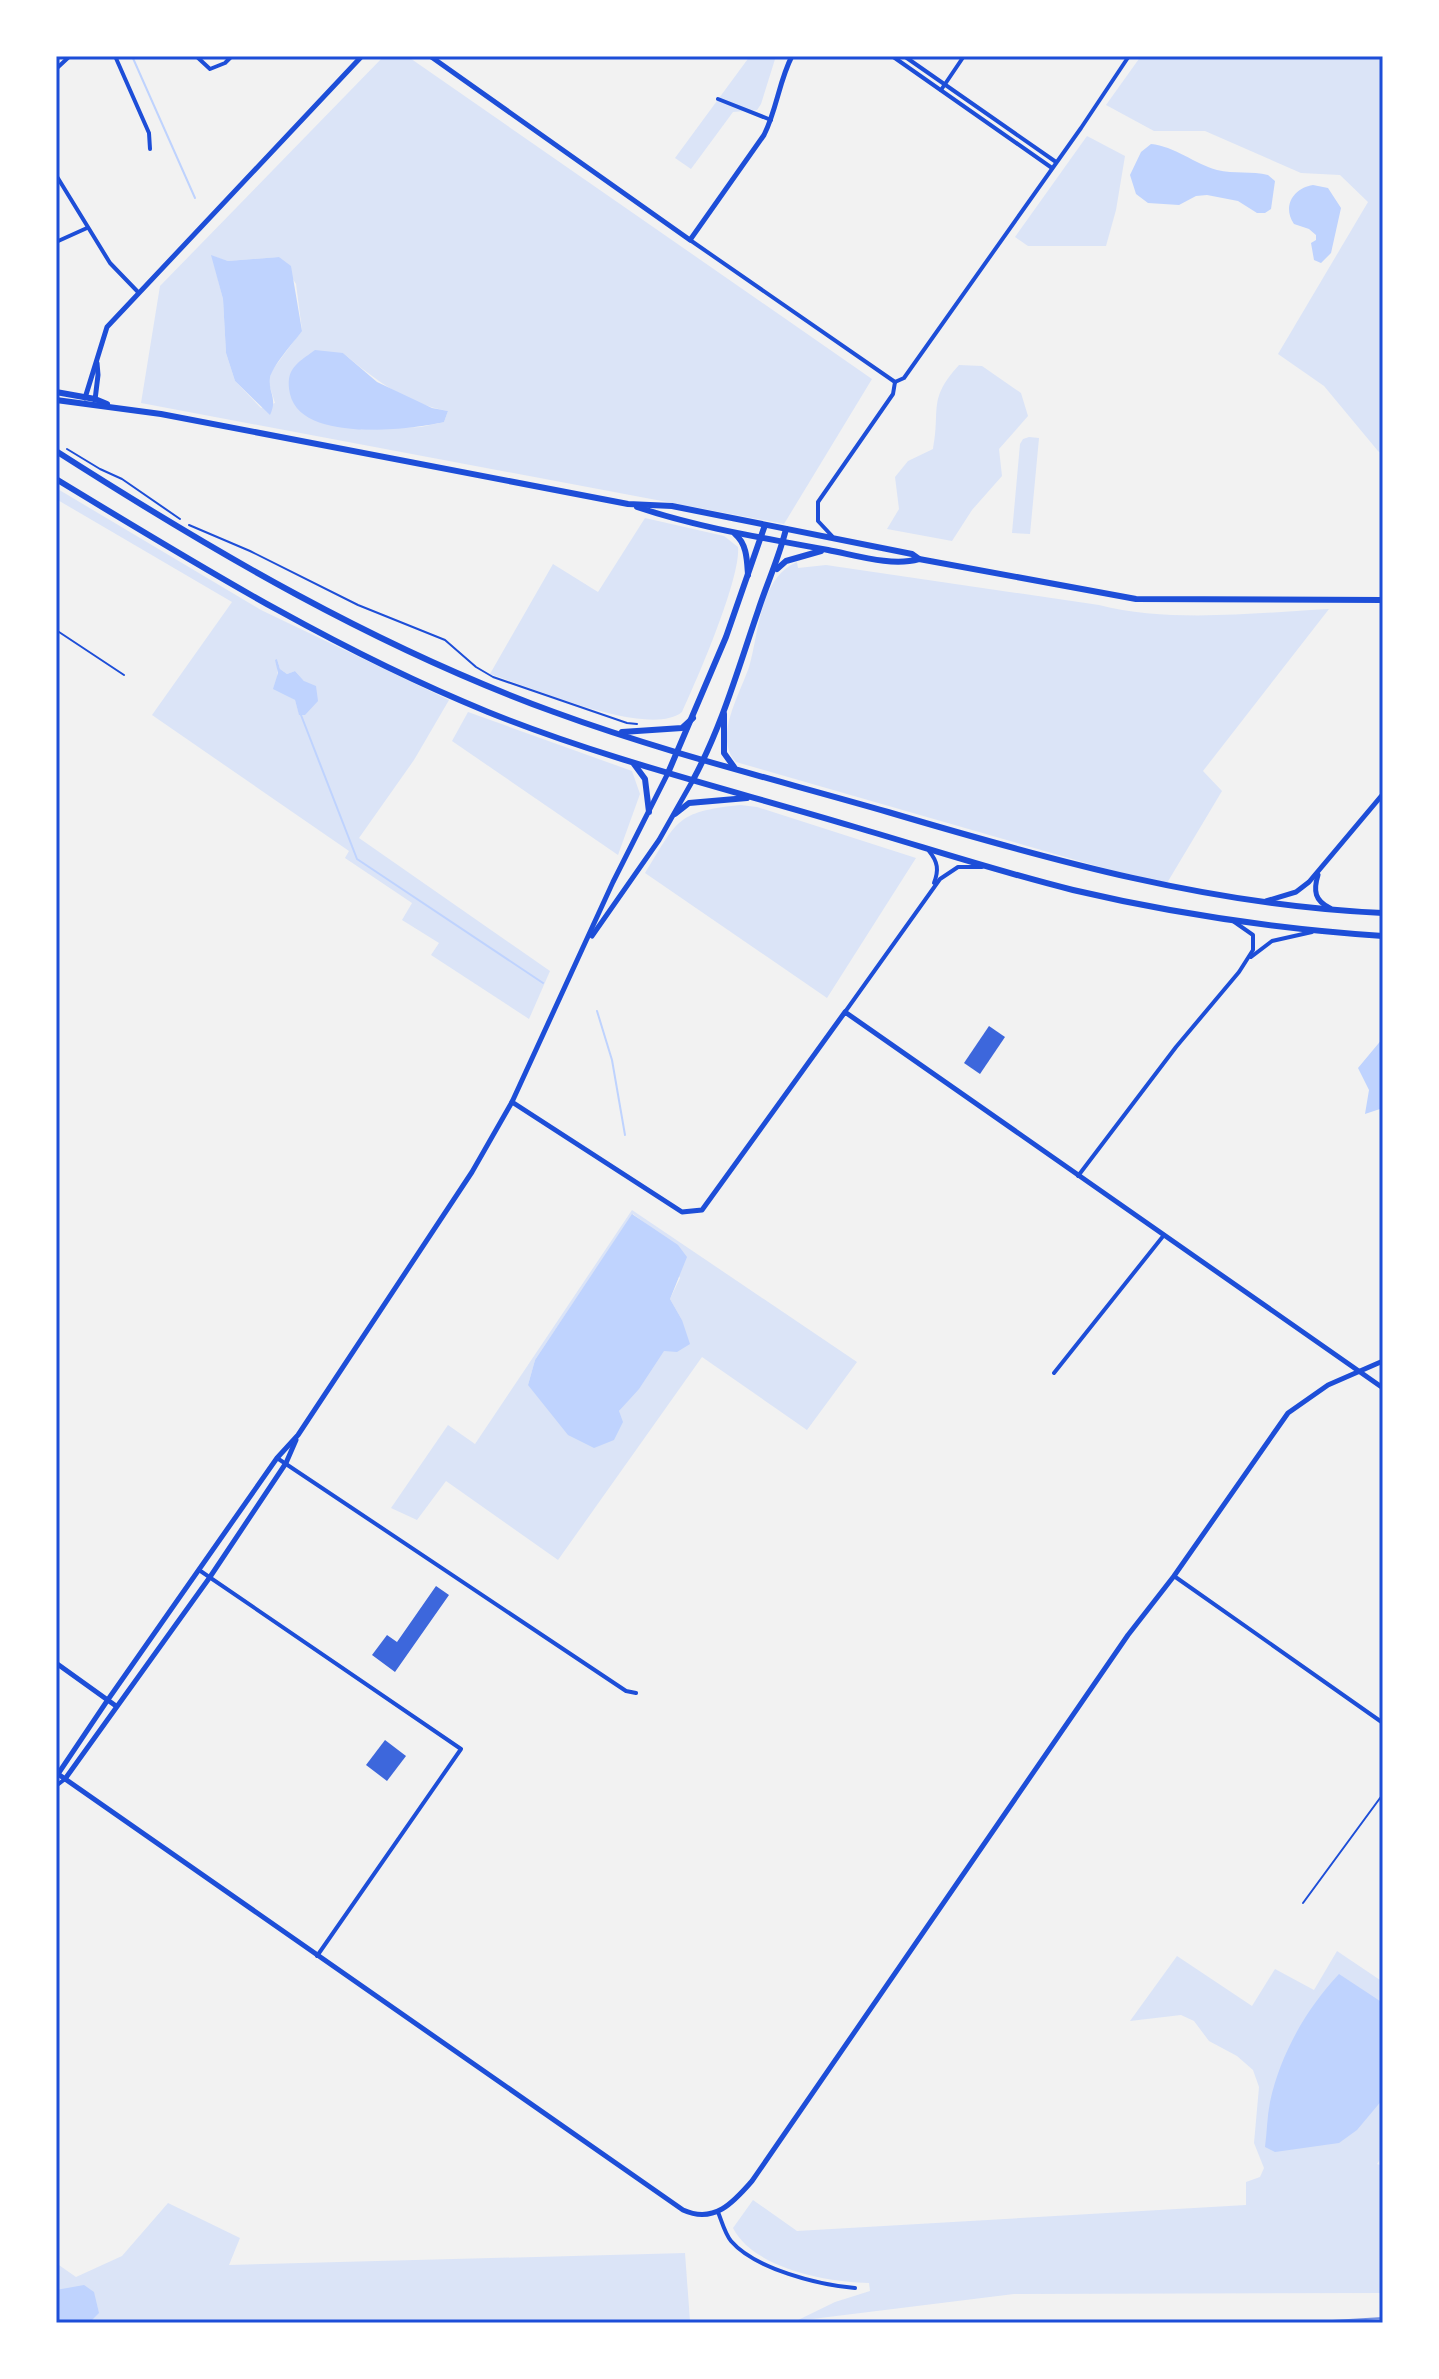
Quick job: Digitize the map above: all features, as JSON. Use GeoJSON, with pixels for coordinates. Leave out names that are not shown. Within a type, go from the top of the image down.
{"type":"FeatureCollection","features":[{"type":"Feature","properties":{"kind":"main road"},"geometry":{"type":"LineString","coordinates":[[56,392],[84,401],[628,504],[671,518],[826,550],[909,562],[919,559]]}},
{"type":"Feature","properties":{"kind":"main road"},"geometry":{"type":"LineString","coordinates":[[56,400],[84,401]]}},
{"type":"Feature","properties":{"kind":"main road"},"geometry":{"type":"LineString","coordinates":[[56,451],[156,514],[326,611],[452,671],[552,711],[679,752],[1109,874],[1193,891],[1383,913]]}},
{"type":"Feature","properties":{"kind":"main road"},"geometry":{"type":"LineString","coordinates":[[56,479],[262,603],[415,679],[488,712],[631,762],[992,869],[1098,896],[1232,920],[1383,936]]}},
{"type":"Feature","properties":{"kind":"main road"},"geometry":{"type":"LineString","coordinates":[[628,504],[672,506],[912,554],[919,559],[1131,599],[1383,600]]}},
{"type":"Feature","properties":{"kind":"main road"},"geometry":{"type":"LineString","coordinates":[[668,773],[748,578],[765,525]]}},
{"type":"Feature","properties":{"kind":"main road"},"geometry":{"type":"LineString","coordinates":[[693,780],[724,714],[786,529]]}},
{"type":"Feature","properties":{"kind":"main road"},"geometry":{"type":"LineString","coordinates":[[731,531],[742,540],[748,578]]}},
{"type":"Feature","properties":{"kind":"main road"},"geometry":{"type":"LineString","coordinates":[[774,572],[786,561],[826,550]]}},
{"type":"Feature","properties":{"kind":"main road"},"geometry":{"type":"LineString","coordinates":[[724,714],[724,753],[737,768]]}},
{"type":"Feature","properties":{"kind":"main road"},"geometry":{"type":"LineString","coordinates":[[614,732],[682,728],[693,718]]}},
{"type":"Feature","properties":{"kind":"main road"},"geometry":{"type":"LineString","coordinates":[[631,762],[645,779],[649,812]]}},
{"type":"Feature","properties":{"kind":"main road"},"geometry":{"type":"LineString","coordinates":[[675,814],[689,803],[754,797]]}},
{"type":"Feature","properties":{"kind":"street"},"geometry":{"type":"LineString","coordinates":[[56,69],[70,56]]}},
{"type":"Feature","properties":{"kind":"street"},"geometry":{"type":"LineString","coordinates":[[115,56],[149,133],[150,149]]}},
{"type":"Feature","properties":{"kind":"street"},"geometry":{"type":"LineString","coordinates":[[196,56],[210,69],[225,63],[232,56]]}},
{"type":"Feature","properties":{"kind":"street"},"geometry":{"type":"LineString","coordinates":[[84,401],[107,327],[362,56]]}},
{"type":"Feature","properties":{"kind":"street"},"geometry":{"type":"LineString","coordinates":[[430,56],[895,382]]}},
{"type":"Feature","properties":{"kind":"street"},"geometry":{"type":"LineString","coordinates":[[690,240],[771,120],[792,56]]}},
{"type":"Feature","properties":{"kind":"street"},"geometry":{"type":"LineString","coordinates":[[892,56],[1052,168]]}},
{"type":"Feature","properties":{"kind":"street"},"geometry":{"type":"LineString","coordinates":[[904,56],[1056,162]]}},
{"type":"Feature","properties":{"kind":"street"},"geometry":{"type":"LineString","coordinates":[[941,90],[964,56]]}},
{"type":"Feature","properties":{"kind":"street"},"geometry":{"type":"LineString","coordinates":[[895,382],[904,378],[1129,56]]}},
{"type":"Feature","properties":{"kind":"street"},"geometry":{"type":"LineString","coordinates":[[718,99],[771,120]]}},
{"type":"Feature","properties":{"kind":"street"},"geometry":{"type":"LineString","coordinates":[[56,175],[110,263],[138,292]]}},
{"type":"Feature","properties":{"kind":"street"},"geometry":{"type":"LineString","coordinates":[[56,242],[87,228]]}},
{"type":"Feature","properties":{"kind":"street"},"geometry":{"type":"LineString","coordinates":[[95,403],[97,362]]}},
{"type":"Feature","properties":{"kind":"street"},"geometry":{"type":"LineString","coordinates":[[834,538],[818,521],[816,509],[821,496],[893,394],[895,382]]}},
{"type":"Feature","properties":{"kind":"street"},"geometry":{"type":"LineString","coordinates":[[668,773],[613,882],[512,1102],[472,1172],[298,1435],[277,1458],[107,1700],[57,1777],[65,1779],[683,2210],[698,2215],[718,2212],[732,2204],[752,2181],[1128,1635],[1174,1576],[1288,1413],[1328,1385],[1383,1361]]}},
{"type":"Feature","properties":{"kind":"street"},"geometry":{"type":"LineString","coordinates":[[585,947],[675,814],[693,780]]}},
{"type":"Feature","properties":{"kind":"street"},"geometry":{"type":"LineString","coordinates":[[1265,901],[1296,892],[1318,874],[1383,794]]}},
{"type":"Feature","properties":{"kind":"street"},"geometry":{"type":"LineString","coordinates":[[926,848],[937,861],[938,872],[931,889]]}},
{"type":"Feature","properties":{"kind":"street"},"geometry":{"type":"LineString","coordinates":[[512,1102],[682,1212],[702,1210],[931,889],[958,867],[992,869]]}},
{"type":"Feature","properties":{"kind":"street"},"geometry":{"type":"LineString","coordinates":[[1318,874],[1315,895],[1320,903],[1330,908]]}},
{"type":"Feature","properties":{"kind":"street"},"geometry":{"type":"LineString","coordinates":[[1078,1176],[1253,950],[1255,939],[1232,920]]}},
{"type":"Feature","properties":{"kind":"street"},"geometry":{"type":"LineString","coordinates":[[1246,961],[1272,941],[1318,931]]}},
{"type":"Feature","properties":{"kind":"street"},"geometry":{"type":"LineString","coordinates":[[845,1012],[1383,1388]]}},
{"type":"Feature","properties":{"kind":"street"},"geometry":{"type":"LineString","coordinates":[[1054,1373],[1164,1235]]}},
{"type":"Feature","properties":{"kind":"street"},"geometry":{"type":"LineString","coordinates":[[56,1786],[65,1779],[210,1577],[286,1463],[298,1435]]}},
{"type":"Feature","properties":{"kind":"street"},"geometry":{"type":"LineString","coordinates":[[277,1458],[626,1691],[636,1693]]}},
{"type":"Feature","properties":{"kind":"street"},"geometry":{"type":"LineString","coordinates":[[199,1570],[461,1749],[317,1956]]}},
{"type":"Feature","properties":{"kind":"street"},"geometry":{"type":"LineString","coordinates":[[1174,1576],[1383,1723]]}},
{"type":"Feature","properties":{"kind":"street"},"geometry":{"type":"LineString","coordinates":[[56,1663],[116,1706]]}},
{"type":"Feature","properties":{"kind":"street"},"geometry":{"type":"LineString","coordinates":[[718,2212],[732,2242],[754,2258],[813,2282],[855,2288]]}},
{"type":"Feature","properties":{"kind":"lane"},"geometry":{"type":"LineString","coordinates":[[56,630],[124,675]]}},
{"type":"Feature","properties":{"kind":"lane"},"geometry":{"type":"LineString","coordinates":[[1303,1903],[1383,1794]]}},
{"type":"Feature","properties":{"kind":"path"},"geometry":{"type":"LineString","coordinates":[[67,449],[145,493],[184,522],[358,605],[445,640],[476,667],[493,677],[627,723],[639,724]]}},
{"type":"Feature","properties":{"kind":"shaded area"},"geometry":{"type":"Polygon","coordinates":[[[384,56],[407,56],[872,379],[784,524],[141,403],[160,286],[384,56]],[[212,256],[223,299],[226,353],[235,381],[261,408],[275,403],[269,384],[271,372],[302,330],[296,284],[279,257],[228,261],[212,256]],[[343,353],[361,430],[421,427],[444,422],[448,411],[405,396],[379,381],[343,353]]]}},
{"type":"Feature","properties":{"kind":"shaded area"},"geometry":{"type":"Polygon","coordinates":[[[750,56],[776,56],[761,104],[757,110],[733,112],[691,169],[675,158],[750,56]]]}},
{"type":"Feature","properties":{"kind":"shaded area"},"geometry":{"type":"Polygon","coordinates":[[[1141,56],[1383,56],[1383,455],[1324,386],[1278,354],[1368,202],[1340,175],[1301,173],[1205,131],[1154,131],[1106,105],[1141,56]]]}},
{"type":"Feature","properties":{"kind":"shaded area"},"geometry":{"type":"Polygon","coordinates":[[[1087,136],[1125,156],[1106,246],[1028,246],[1015,237],[1087,136]]]}},
{"type":"Feature","properties":{"kind":"shaded area"},"geometry":{"type":"Polygon","coordinates":[[[959,365],[982,366],[1021,393],[1028,416],[999,449],[1002,476],[972,510],[952,541],[887,529],[899,509],[895,477],[908,461],[933,449],[939,396],[959,365]]]}},
{"type":"Feature","properties":{"kind":"shaded area"},"geometry":{"type":"Polygon","coordinates":[[[1029,437],[1039,438],[1030,534],[1012,533],[1020,444],[1029,437]]]}},
{"type":"Feature","properties":{"kind":"shaded area"},"geometry":{"type":"Polygon","coordinates":[[[56,488],[261,610],[449,700],[414,760],[359,838],[550,971],[529,1019],[431,955],[439,943],[402,920],[412,903],[345,858],[349,851],[152,715],[232,602],[56,499],[56,488]],[[277,659],[278,690],[295,700],[299,714],[304,681],[295,671],[287,674],[280,669],[277,659]]]}},
{"type":"Feature","properties":{"kind":"shaded area"},"geometry":{"type":"Polygon","coordinates":[[[645,518],[724,536],[738,547],[726,604],[682,712],[666,719],[617,715],[490,674],[553,564],[598,592],[645,518]]]}},
{"type":"Feature","properties":{"kind":"shaded area"},"geometry":{"type":"Polygon","coordinates":[[[797,562],[798,568],[826,565],[1154,614],[1213,615],[1329,609],[1203,771],[1222,791],[1167,883],[1107,869],[736,762],[727,741],[730,716],[749,667],[762,608],[775,581],[784,570],[797,562]]]}},
{"type":"Feature","properties":{"kind":"shaded area"},"geometry":{"type":"Polygon","coordinates":[[[468,712],[632,771],[640,794],[618,855],[452,741],[468,712]]]}},
{"type":"Feature","properties":{"kind":"shaded area"},"geometry":{"type":"Polygon","coordinates":[[[740,805],[757,807],[916,858],[827,998],[645,873],[664,841],[680,822],[702,811],[740,805]]]}},
{"type":"Feature","properties":{"kind":"shaded area"},"geometry":{"type":"Polygon","coordinates":[[[632,1210],[857,1362],[807,1430],[702,1357],[558,1560],[446,1481],[417,1520],[391,1508],[448,1425],[475,1444],[632,1210]],[[633,1214],[535,1360],[528,1385],[619,1411],[637,1389],[682,1320],[670,1299],[680,1278],[649,1226],[633,1214]]]}},
{"type":"Feature","properties":{"kind":"shaded area"},"geometry":{"type":"Polygon","coordinates":[[[1337,1951],[1383,1982],[1383,2155],[1377,2164],[1383,2166],[1383,2293],[1014,2294],[796,2321],[835,2302],[870,2291],[869,2283],[813,2276],[774,2263],[757,2254],[733,2228],[753,2200],[797,2231],[1246,2205],[1246,2182],[1260,2177],[1264,2168],[1254,2143],[1259,2087],[1253,2070],[1237,2056],[1209,2041],[1194,2021],[1181,2015],[1130,2021],[1177,1956],[1252,2006],[1275,1969],[1314,1990],[1337,1951]]]}},
{"type":"Feature","properties":{"kind":"shaded area"},"geometry":{"type":"Polygon","coordinates":[[[168,2203],[240,2238],[229,2265],[685,2253],[690,2321],[56,2323],[56,2263],[76,2277],[122,2256],[168,2203]]]}},
{"type":"Feature","properties":{"kind":"water"},"geometry":{"type":"Polygon","coordinates":[[[1151,144],[1168,148],[1217,170],[1268,175],[1275,181],[1271,209],[1257,213],[1238,201],[1207,195],[1196,196],[1179,205],[1148,203],[1136,194],[1130,175],[1141,152],[1151,144]]]}},
{"type":"Feature","properties":{"kind":"water"},"geometry":{"type":"Polygon","coordinates":[[[1313,185],[1328,188],[1341,208],[1331,253],[1321,263],[1314,260],[1311,243],[1316,240],[1316,235],[1294,224],[1289,211],[1295,194],[1313,185]]]}},
{"type":"Feature","properties":{"kind":"water"},"geometry":{"type":"Polygon","coordinates":[[[211,255],[228,261],[279,257],[291,266],[302,331],[270,378],[273,404],[270,415],[235,381],[226,353],[223,299],[211,255]]]}},
{"type":"Feature","properties":{"kind":"water"},"geometry":{"type":"Polygon","coordinates":[[[315,350],[343,353],[377,382],[432,408],[448,411],[444,422],[383,430],[334,427],[314,420],[298,410],[290,394],[289,379],[302,359],[315,350]]]}},
{"type":"Feature","properties":{"kind":"water"},"geometry":{"type":"Polygon","coordinates":[[[277,659],[280,669],[287,674],[295,671],[304,681],[316,686],[318,701],[305,715],[299,715],[295,700],[273,689],[278,673],[277,659]]]}},
{"type":"Feature","properties":{"kind":"water"},"geometry":{"type":"Polygon","coordinates":[[[1383,1038],[1383,1108],[1365,1114],[1369,1090],[1358,1068],[1383,1038]]]}},
{"type":"Feature","properties":{"kind":"water"},"geometry":{"type":"Polygon","coordinates":[[[632,1214],[678,1245],[687,1257],[670,1299],[682,1320],[690,1344],[677,1352],[664,1351],[639,1389],[619,1411],[623,1422],[614,1440],[594,1448],[568,1435],[528,1385],[535,1360],[632,1214]]]}},
{"type":"Feature","properties":{"kind":"water"},"geometry":{"type":"Polygon","coordinates":[[[1339,1974],[1383,2003],[1383,2099],[1357,2130],[1339,2143],[1275,2152],[1265,2147],[1270,2102],[1280,2067],[1305,2017],[1339,1974]]]}},
{"type":"Feature","properties":{"kind":"water"},"geometry":{"type":"Polygon","coordinates":[[[84,2285],[94,2292],[99,2313],[89,2323],[56,2323],[56,2290],[84,2285]]]}},
{"type":"Feature","properties":{"kind":"building"},"geometry":{"type":"Polygon","coordinates":[[[989,1026],[1005,1037],[980,1074],[964,1063],[989,1026]]]}},
{"type":"Feature","properties":{"kind":"building"},"geometry":{"type":"Polygon","coordinates":[[[436,1586],[449,1595],[395,1672],[372,1655],[387,1635],[397,1642],[436,1586]]]}},
{"type":"Feature","properties":{"kind":"building"},"geometry":{"type":"Polygon","coordinates":[[[385,1740],[406,1756],[387,1781],[366,1765],[385,1740]]]}},
{"type":"Feature","properties":{"kind":"waterway"},"geometry":{"type":"LineString","coordinates":[[132,56],[195,198]]}},
{"type":"Feature","properties":{"kind":"waterway"},"geometry":{"type":"LineString","coordinates":[[301,715],[357,859],[543,983]]}},
{"type":"Feature","properties":{"kind":"waterway"},"geometry":{"type":"LineString","coordinates":[[597,1011],[612,1060],[625,1135]]}},
{"type":"Feature","properties":{"kind":"railway"},"geometry":{"type":"LineString","coordinates":[[1298,2323],[1383,2318]]}}]}
